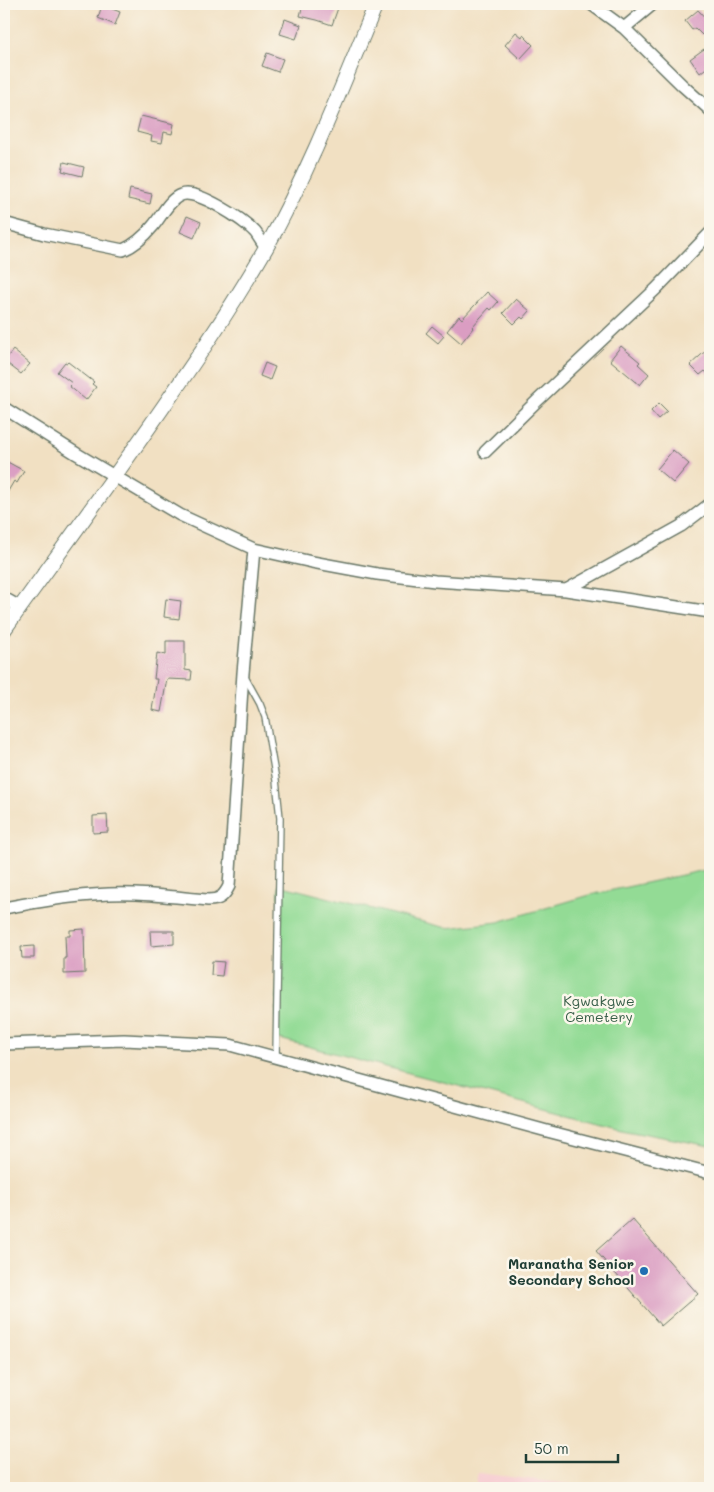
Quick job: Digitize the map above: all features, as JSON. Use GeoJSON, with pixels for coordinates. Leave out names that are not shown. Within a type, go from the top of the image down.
{"type":"FeatureCollection","features":[{"type":"Feature","properties":{"kind":"street"},"geometry":{"type":"LineString","coordinates":[[4,630],[116,476],[220,324],[266,248],[297,189],[342,88],[376,4]]}},
{"type":"Feature","properties":{"kind":"street"},"geometry":{"type":"LineString","coordinates":[[592,4],[624,28],[710,110]]}},
{"type":"Feature","properties":{"kind":"street"},"geometry":{"type":"LineString","coordinates":[[624,28],[653,4]]}},
{"type":"Feature","properties":{"kind":"street"},"geometry":{"type":"LineString","coordinates":[[4,222],[44,234],[123,250],[135,245],[153,227],[173,200],[181,194],[190,194],[210,202],[241,220],[255,232],[266,248]]}},
{"type":"Feature","properties":{"kind":"street"},"geometry":{"type":"LineString","coordinates":[[485,452],[656,290],[710,233]]}},
{"type":"Feature","properties":{"kind":"street"},"geometry":{"type":"LineString","coordinates":[[4,408],[180,515],[254,548],[312,562],[377,574],[435,581],[566,590],[710,612]]}},
{"type":"Feature","properties":{"kind":"street"},"geometry":{"type":"LineString","coordinates":[[566,590],[682,526],[710,504]]}},
{"type":"Feature","properties":{"kind":"street"},"geometry":{"type":"LineString","coordinates":[[4,908],[88,895],[133,894],[208,900],[218,900],[224,896],[229,886],[243,673],[254,548]]}},
{"type":"Feature","properties":{"kind":"street"},"geometry":{"type":"LineString","coordinates":[[4,598],[20,607]]}},
{"type":"Feature","properties":{"kind":"street"},"geometry":{"type":"LineString","coordinates":[[4,1044],[124,1040],[230,1045],[546,1131],[710,1172]]}},
{"type":"Feature","properties":{"kind":"lane"},"geometry":{"type":"LineString","coordinates":[[243,673],[265,717],[276,780],[280,818],[276,1057]]}},
{"type":"Feature","properties":{"kind":"shaded area"},"geometry":{"type":"Polygon","coordinates":[[[478,1473],[605,1488],[475,1488],[478,1473]]]}},
{"type":"Feature","properties":{"kind":"green space","name":"Kgwakgwe Cemetery"},"geometry":{"type":"Polygon","coordinates":[[[710,869],[710,1146],[626,1130],[276,1038],[279,885],[447,928],[498,922],[590,895],[710,869]]]}},
{"type":"Feature","properties":{"kind":"building"},"geometry":{"type":"Polygon","coordinates":[[[303,4],[326,4],[338,8],[332,25],[300,16],[303,4]]]}},
{"type":"Feature","properties":{"kind":"building"},"geometry":{"type":"Polygon","coordinates":[[[102,5],[120,12],[115,25],[98,18],[102,5]]]}},
{"type":"Feature","properties":{"kind":"building"},"geometry":{"type":"Polygon","coordinates":[[[698,10],[710,23],[710,27],[702,35],[695,28],[692,30],[685,21],[698,10]]]}},
{"type":"Feature","properties":{"kind":"building"},"geometry":{"type":"Polygon","coordinates":[[[285,19],[301,25],[296,39],[280,34],[285,19]]]}},
{"type":"Feature","properties":{"kind":"building"},"geometry":{"type":"Polygon","coordinates":[[[516,32],[522,37],[523,35],[533,45],[520,59],[505,45],[516,32]]]}},
{"type":"Feature","properties":{"kind":"building"},"geometry":{"type":"Polygon","coordinates":[[[704,49],[710,57],[710,65],[700,73],[690,59],[704,49]]]}},
{"type":"Feature","properties":{"kind":"building"},"geometry":{"type":"Polygon","coordinates":[[[267,53],[283,59],[278,72],[262,66],[267,53]]]}},
{"type":"Feature","properties":{"kind":"building"},"geometry":{"type":"Polygon","coordinates":[[[141,116],[174,124],[172,134],[164,132],[162,143],[151,141],[152,136],[137,132],[141,116]]]}},
{"type":"Feature","properties":{"kind":"building"},"geometry":{"type":"Polygon","coordinates":[[[64,162],[84,167],[82,176],[62,171],[64,162]]]}},
{"type":"Feature","properties":{"kind":"building"},"geometry":{"type":"Polygon","coordinates":[[[130,189],[152,194],[150,204],[128,199],[130,189]]]}},
{"type":"Feature","properties":{"kind":"building"},"geometry":{"type":"Polygon","coordinates":[[[187,216],[201,222],[194,238],[180,232],[187,216]]]}},
{"type":"Feature","properties":{"kind":"building"},"geometry":{"type":"Polygon","coordinates":[[[487,292],[498,302],[491,310],[489,308],[461,343],[447,331],[459,316],[462,319],[487,292]]]}},
{"type":"Feature","properties":{"kind":"building"},"geometry":{"type":"Polygon","coordinates":[[[516,299],[530,311],[523,319],[521,317],[514,324],[503,313],[516,299]]]}},
{"type":"Feature","properties":{"kind":"building"},"geometry":{"type":"Polygon","coordinates":[[[432,326],[444,336],[438,343],[426,333],[432,326]]]}},
{"type":"Feature","properties":{"kind":"building"},"geometry":{"type":"Polygon","coordinates":[[[621,346],[640,362],[638,364],[649,374],[640,385],[610,360],[621,346]]]}},
{"type":"Feature","properties":{"kind":"building"},"geometry":{"type":"Polygon","coordinates":[[[710,347],[710,376],[705,371],[700,375],[690,365],[710,347]]]}},
{"type":"Feature","properties":{"kind":"building"},"geometry":{"type":"Polygon","coordinates":[[[13,350],[30,364],[21,374],[4,361],[13,350]]]}},
{"type":"Feature","properties":{"kind":"building"},"geometry":{"type":"Polygon","coordinates":[[[65,362],[68,362],[94,382],[92,384],[96,387],[86,400],[69,386],[72,383],[57,372],[65,362]]]}},
{"type":"Feature","properties":{"kind":"building"},"geometry":{"type":"Polygon","coordinates":[[[265,363],[275,367],[270,380],[260,376],[265,363]]]}},
{"type":"Feature","properties":{"kind":"building"},"geometry":{"type":"Polygon","coordinates":[[[659,403],[667,411],[658,419],[651,411],[659,403]]]}},
{"type":"Feature","properties":{"kind":"building"},"geometry":{"type":"Polygon","coordinates":[[[673,450],[689,464],[673,483],[657,469],[673,450]]]}},
{"type":"Feature","properties":{"kind":"building"},"geometry":{"type":"Polygon","coordinates":[[[4,460],[24,471],[17,483],[14,481],[4,498],[4,460]]]}},
{"type":"Feature","properties":{"kind":"building"},"geometry":{"type":"Polygon","coordinates":[[[166,599],[181,601],[179,619],[164,617],[166,599]]]}},
{"type":"Feature","properties":{"kind":"building"},"geometry":{"type":"Polygon","coordinates":[[[166,641],[185,641],[185,670],[192,671],[191,680],[167,679],[161,712],[152,710],[157,679],[154,679],[157,653],[166,655],[166,641]]]}},
{"type":"Feature","properties":{"kind":"building"},"geometry":{"type":"Polygon","coordinates":[[[107,815],[108,832],[93,833],[93,816],[107,815]]]}},
{"type":"Feature","properties":{"kind":"building"},"geometry":{"type":"Polygon","coordinates":[[[84,929],[85,973],[64,974],[64,958],[66,958],[65,936],[70,936],[70,930],[84,929]]]}},
{"type":"Feature","properties":{"kind":"building"},"geometry":{"type":"Polygon","coordinates":[[[150,931],[174,931],[174,944],[151,946],[150,931]]]}},
{"type":"Feature","properties":{"kind":"building"},"geometry":{"type":"Polygon","coordinates":[[[34,946],[34,958],[22,958],[21,947],[34,946]]]}},
{"type":"Feature","properties":{"kind":"building"},"geometry":{"type":"Polygon","coordinates":[[[212,961],[224,962],[222,976],[211,975],[212,961]]]}},
{"type":"Feature","properties":{"kind":"building"},"geometry":{"type":"Polygon","coordinates":[[[632,1219],[698,1294],[661,1326],[596,1251],[632,1219]]]}},
{"type":"Feature","properties":{"kind":"place","name":"Maranatha Senior Secondary School"},"geometry":{"type":"Point","coordinates":[644,1271]}}]}
